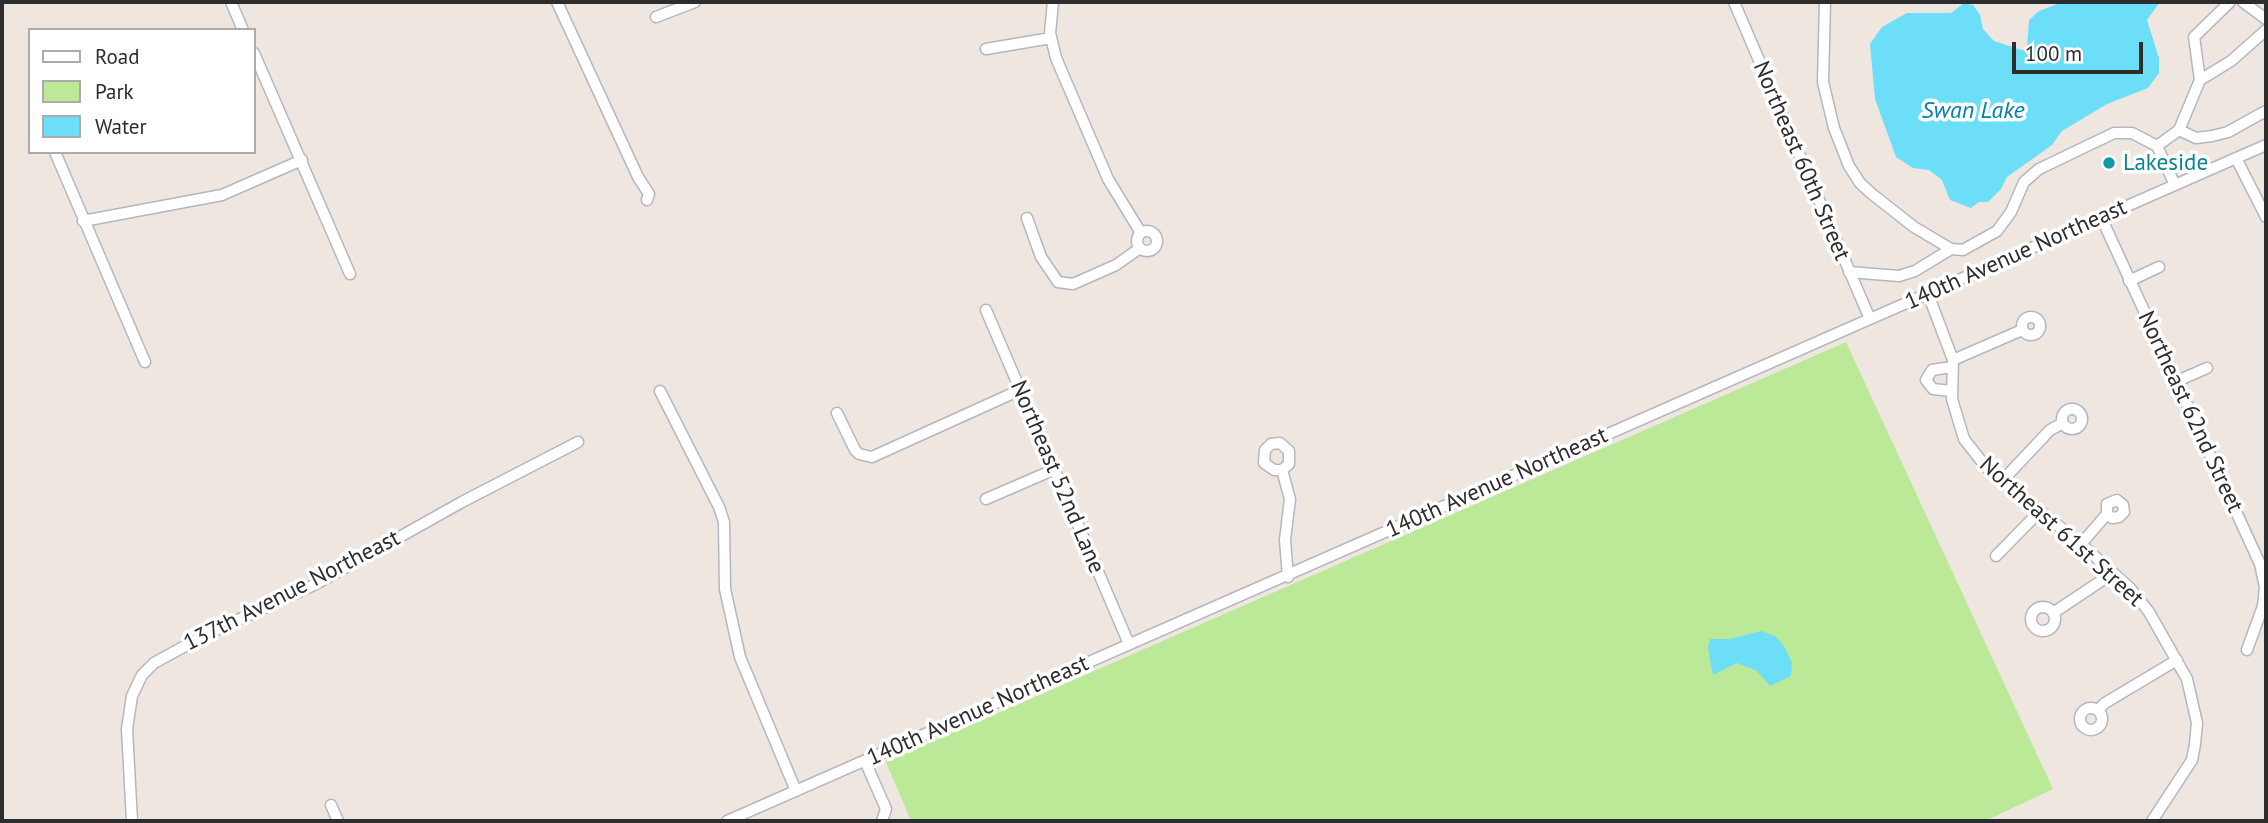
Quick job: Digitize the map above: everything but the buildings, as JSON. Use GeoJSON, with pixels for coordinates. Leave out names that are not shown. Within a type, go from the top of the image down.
{"type":"FeatureCollection","features":[{"type":"Feature","properties":{"kind":"street"},"geometry":{"type":"LineString","coordinates":[[231,2],[242,28]]}},
{"type":"Feature","properties":{"kind":"street"},"geometry":{"type":"LineString","coordinates":[[556,2],[638,177],[649,194],[647,200]]}},
{"type":"Feature","properties":{"kind":"street"},"geometry":{"type":"LineString","coordinates":[[656,17],[695,2]]}},
{"type":"Feature","properties":{"kind":"street"},"geometry":{"type":"LineString","coordinates":[[1053,2],[1051,38],[1056,58],[1108,179],[1141,233],[1138,242],[1140,247]]}},
{"type":"Feature","properties":{"kind":"street","name":"Northeast 60th Street"},"geometry":{"type":"LineString","coordinates":[[1734,2],[1870,319]]}},
{"type":"Feature","properties":{"kind":"street"},"geometry":{"type":"LineString","coordinates":[[1825,2],[1823,82],[1834,128],[1850,166],[1860,183],[1872,194],[1913,227],[1951,249],[1963,250],[1984,241],[1997,231],[2011,212],[2024,182],[2032,174],[2108,135],[2132,133],[2157,146],[2175,185]]}},
{"type":"Feature","properties":{"kind":"street"},"geometry":{"type":"LineString","coordinates":[[2157,146],[2179,130],[2200,80],[2194,37],[2230,2]]}},
{"type":"Feature","properties":{"kind":"street"},"geometry":{"type":"LineString","coordinates":[[2243,2],[2266,19]]}},
{"type":"Feature","properties":{"kind":"street"},"geometry":{"type":"LineString","coordinates":[[2200,80],[2231,61],[2266,30]]}},
{"type":"Feature","properties":{"kind":"street"},"geometry":{"type":"LineString","coordinates":[[986,49],[1051,38]]}},
{"type":"Feature","properties":{"kind":"street"},"geometry":{"type":"LineString","coordinates":[[256,57],[350,274]]}},
{"type":"Feature","properties":{"kind":"street"},"geometry":{"type":"LineString","coordinates":[[2179,130],[2196,138],[2211,136],[2228,132],[2266,111]]}},
{"type":"Feature","properties":{"kind":"street","name":"140th Avenue Northeast"},"geometry":{"type":"LineString","coordinates":[[727,821],[1288,577],[2266,145]]}},
{"type":"Feature","properties":{"kind":"street"},"geometry":{"type":"LineString","coordinates":[[56,154],[145,362]]}},
{"type":"Feature","properties":{"kind":"street"},"geometry":{"type":"LineString","coordinates":[[2236,158],[2266,217]]}},
{"type":"Feature","properties":{"kind":"street"},"geometry":{"type":"LineString","coordinates":[[83,221],[222,195],[302,160]]}},
{"type":"Feature","properties":{"kind":"street","name":"Northeast 62nd Street"},"geometry":{"type":"LineString","coordinates":[[2101,217],[2260,564],[2265,587],[2258,628],[2247,650]]}},
{"type":"Feature","properties":{"kind":"street"},"geometry":{"type":"LineString","coordinates":[[1027,218],[1041,257],[1058,282],[1073,284],[1116,265],[1140,247]]}},
{"type":"Feature","properties":{"kind":"street"},"geometry":{"type":"LineString","coordinates":[[1140,247],[1150,250],[1157,239],[1151,232],[1141,233]]}},
{"type":"Feature","properties":{"kind":"street"},"geometry":{"type":"LineString","coordinates":[[1849,272],[1899,276],[1930,263],[1951,249]]}},
{"type":"Feature","properties":{"kind":"street"},"geometry":{"type":"LineString","coordinates":[[2129,281],[2159,268]]}},
{"type":"Feature","properties":{"kind":"street","name":"Northeast 61st Street"},"geometry":{"type":"LineString","coordinates":[[1928,294],[1952,363],[1952,391],[1964,439],[1986,467],[2109,570],[2149,612],[2178,660],[2192,696],[2197,723],[2196,744],[2192,760],[2152,821]]}},
{"type":"Feature","properties":{"kind":"street","name":"Northeast 52nd Lane"},"geometry":{"type":"LineString","coordinates":[[986,310],[1129,644]]}},
{"type":"Feature","properties":{"kind":"street"},"geometry":{"type":"LineString","coordinates":[[1952,391],[1933,389],[1926,380],[1932,370],[2022,330]]}},
{"type":"Feature","properties":{"kind":"street"},"geometry":{"type":"LineString","coordinates":[[2175,382],[2207,368]]}},
{"type":"Feature","properties":{"kind":"street"},"geometry":{"type":"LineString","coordinates":[[837,413],[855,450],[859,454],[872,457],[1020,390]]}},
{"type":"Feature","properties":{"kind":"street"},"geometry":{"type":"LineString","coordinates":[[660,391],[719,507],[723,522],[725,589],[740,657],[796,791]]}},
{"type":"Feature","properties":{"kind":"street"},"geometry":{"type":"LineString","coordinates":[[2002,481],[2050,430],[2063,423]]}},
{"type":"Feature","properties":{"kind":"street","name":"137th Avenue Northeast"},"geometry":{"type":"LineString","coordinates":[[132,821],[127,729],[132,696],[142,675],[155,663],[207,634],[314,585],[462,502],[578,442]]}},
{"type":"Feature","properties":{"kind":"street"},"geometry":{"type":"LineString","coordinates":[[986,499],[1053,470]]}},
{"type":"Feature","properties":{"kind":"street"},"geometry":{"type":"LineString","coordinates":[[1282,470],[1290,499],[1285,540],[1288,577]]}},
{"type":"Feature","properties":{"kind":"street"},"geometry":{"type":"LineString","coordinates":[[1996,556],[2040,511]]}},
{"type":"Feature","properties":{"kind":"street"},"geometry":{"type":"LineString","coordinates":[[2081,544],[2107,514]]}},
{"type":"Feature","properties":{"kind":"street"},"geometry":{"type":"LineString","coordinates":[[2053,613],[2101,581],[2109,570]]}},
{"type":"Feature","properties":{"kind":"street"},"geometry":{"type":"LineString","coordinates":[[2098,710],[2105,703],[2178,660]]}},
{"type":"Feature","properties":{"kind":"street"},"geometry":{"type":"LineString","coordinates":[[865,761],[886,809],[882,821]]}},
{"type":"Feature","properties":{"kind":"street"},"geometry":{"type":"LineString","coordinates":[[331,805],[338,821]]}},
{"type":"Feature","properties":{"kind":"green space"},"geometry":{"type":"Polygon","coordinates":[[[1846,342],[2053,789],[1985,821],[911,821],[886,762],[1846,342]]]}},
{"type":"Feature","properties":{"kind":"water","name":"Swan Lake"},"geometry":{"type":"Polygon","coordinates":[[[2063,2],[2160,2],[2147,20],[2159,58],[2159,73],[2148,88],[2107,104],[2062,131],[2052,145],[2007,177],[2001,189],[1988,202],[1979,202],[1971,208],[1950,200],[1942,180],[1929,170],[1913,168],[1896,157],[1875,99],[1870,44],[1882,27],[1907,13],[1951,13],[1964,3],[1973,5],[1980,15],[1983,29],[1994,41],[2022,50],[2027,47],[2029,20],[2039,11],[2063,2]]]}},
{"type":"Feature","properties":{"kind":"water"},"geometry":{"type":"Polygon","coordinates":[[[1761,631],[1775,636],[1784,646],[1792,663],[1791,676],[1770,686],[1757,671],[1737,663],[1713,675],[1708,648],[1710,639],[1730,639],[1761,631]]]}},
{"type":"Feature","properties":{"kind":"place","name":"Lakeside"},"geometry":{"type":"Point","coordinates":[2109,163]}}]}
